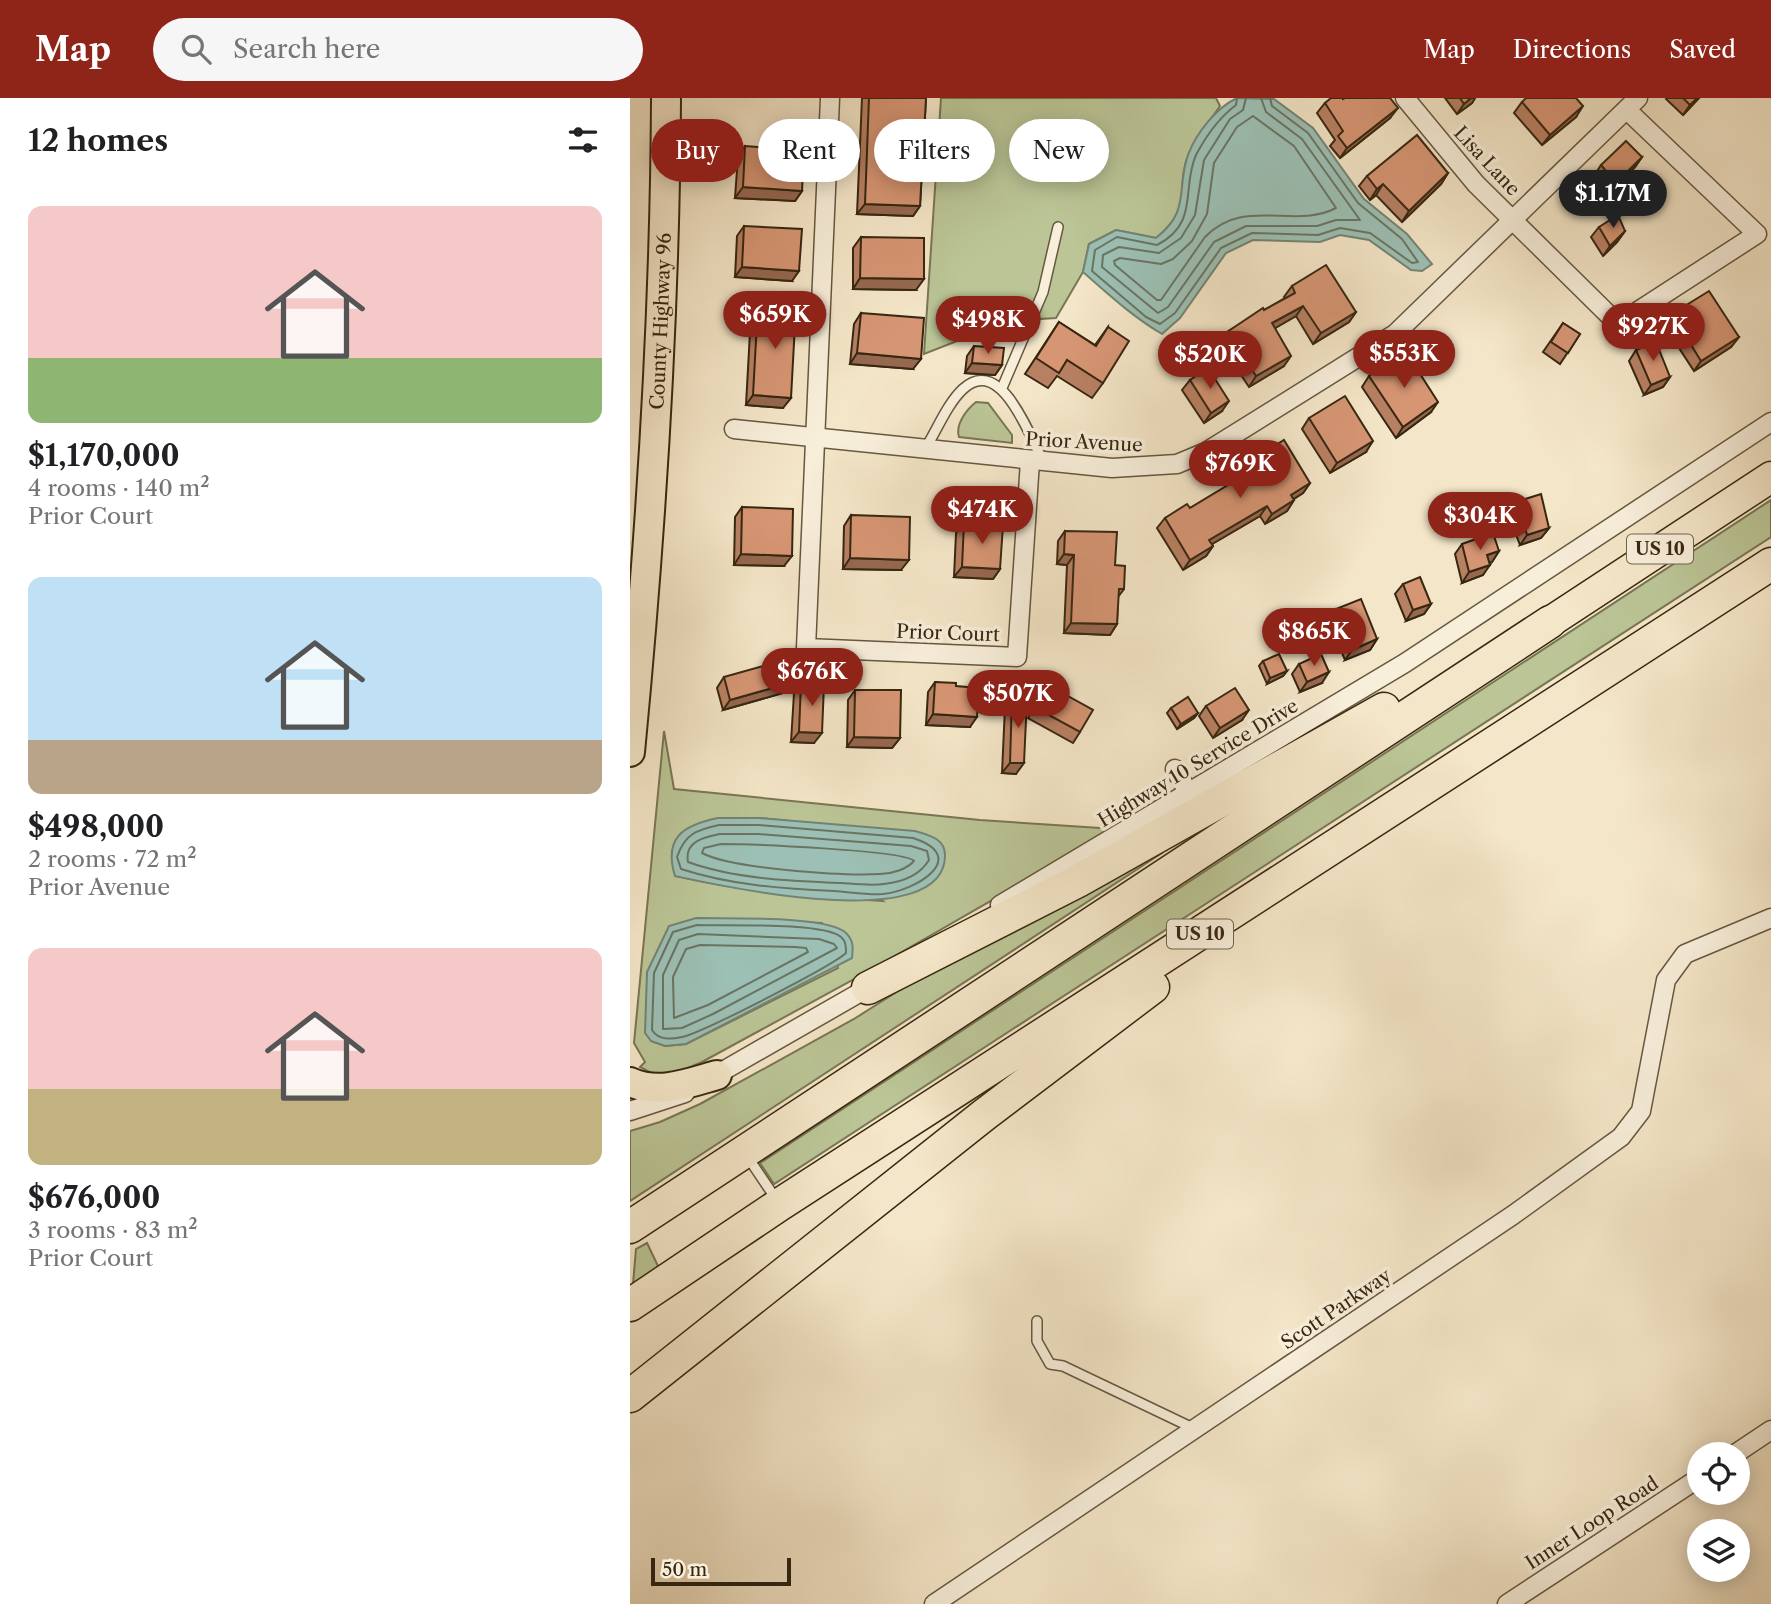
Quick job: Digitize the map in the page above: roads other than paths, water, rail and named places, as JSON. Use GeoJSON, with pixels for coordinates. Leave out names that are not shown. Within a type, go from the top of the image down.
{"type":"FeatureCollection","features":[{"type":"Feature","properties":{"kind":"highway","name":"US 10"},"geometry":{"type":"LineString","coordinates":[[635,1224],[1771,477]]}},
{"type":"Feature","properties":{"kind":"highway","name":"US 10"},"geometry":{"type":"LineString","coordinates":[[630,1305],[779,1205],[1306,867],[1771,564]]}},
{"type":"Feature","properties":{"kind":"highway"},"geometry":{"type":"LineString","coordinates":[[868,988],[1078,881],[1427,685],[1550,622]]}},
{"type":"Feature","properties":{"kind":"highway"},"geometry":{"type":"LineString","coordinates":[[630,1396],[1004,1099],[1208,947],[1306,867]]}},
{"type":"Feature","properties":{"kind":"main road","name":"County Highway 96"},"geometry":{"type":"LineString","coordinates":[[630,752],[649,555],[665,226],[666,98]]}},
{"type":"Feature","properties":{"kind":"main road"},"geometry":{"type":"LineString","coordinates":[[630,1082],[666,1087],[718,1074]]}},
{"type":"Feature","properties":{"kind":"street"},"geometry":{"type":"LineString","coordinates":[[816,438],[830,98]]}},
{"type":"Feature","properties":{"kind":"street","name":"Lisa Lane"},"geometry":{"type":"LineString","coordinates":[[1405,98],[1439,142],[1514,220]]}},
{"type":"Feature","properties":{"kind":"street"},"geometry":{"type":"LineString","coordinates":[[1514,220],[1618,324],[1757,234],[1633,104]]}},
{"type":"Feature","properties":{"kind":"street","name":"Prior Avenue"},"geometry":{"type":"LineString","coordinates":[[734,429],[1112,468],[1177,464],[1206,453],[1395,334],[1633,104]]}},
{"type":"Feature","properties":{"kind":"street","name":"Highway 10 Service Drive"},"geometry":{"type":"LineString","coordinates":[[630,1111],[681,1094],[718,1074],[868,988],[938,940],[1254,755],[1405,663],[1771,422]]}},
{"type":"Feature","properties":{"kind":"street","name":"Prior Court"},"geometry":{"type":"LineString","coordinates":[[816,438],[806,648],[1017,657],[1037,462]]}},
{"type":"Feature","properties":{"kind":"street"},"geometry":{"type":"LineString","coordinates":[[1175,769],[1188,792]]}},
{"type":"Feature","properties":{"kind":"street","name":"Scott Parkway"},"geometry":{"type":"LineString","coordinates":[[934,1604],[1513,1215],[1621,1137],[1641,1111],[1666,980],[1685,954],[1771,918]]}},
{"type":"Feature","properties":{"kind":"street"},"geometry":{"type":"LineString","coordinates":[[1750,1444],[1771,1430]]}},
{"type":"Feature","properties":{"kind":"street","name":"Inner Loop Road"},"geometry":{"type":"LineString","coordinates":[[1507,1604],[1687,1486]]}},
{"type":"Feature","properties":{"kind":"lane"},"geometry":{"type":"LineString","coordinates":[[1002,388],[1043,292],[1058,227]]}},
{"type":"Feature","properties":{"kind":"lane"},"geometry":{"type":"LineString","coordinates":[[925,449],[965,387],[981,382],[994,383],[1002,388],[1037,462]]}},
{"type":"Feature","properties":{"kind":"lane"},"geometry":{"type":"LineString","coordinates":[[744,1151],[779,1205]]}},
{"type":"Feature","properties":{"kind":"lane"},"geometry":{"type":"LineString","coordinates":[[1037,1321],[1037,1341],[1050,1364],[1063,1366],[1195,1429]]}},
{"type":"Feature","properties":{"kind":"water"},"geometry":{"type":"Polygon","coordinates":[[[1237,98],[1274,99],[1313,128],[1364,199],[1407,234],[1432,264],[1422,271],[1411,270],[1369,240],[1340,235],[1320,242],[1253,240],[1226,253],[1180,318],[1162,334],[1111,297],[1083,272],[1089,244],[1116,230],[1156,238],[1167,228],[1178,209],[1185,167],[1192,147],[1215,114],[1237,98]]]}},
{"type":"Feature","properties":{"kind":"water"},"geometry":{"type":"Polygon","coordinates":[[[718,818],[759,818],[915,831],[939,841],[945,855],[936,880],[910,894],[872,900],[828,900],[781,895],[675,876],[672,851],[679,835],[695,825],[718,818]]]}},
{"type":"Feature","properties":{"kind":"water"},"geometry":{"type":"Polygon","coordinates":[[[696,918],[798,921],[836,927],[850,939],[852,958],[686,1044],[665,1046],[651,1041],[645,1033],[647,972],[669,926],[696,918]]]}}]}
